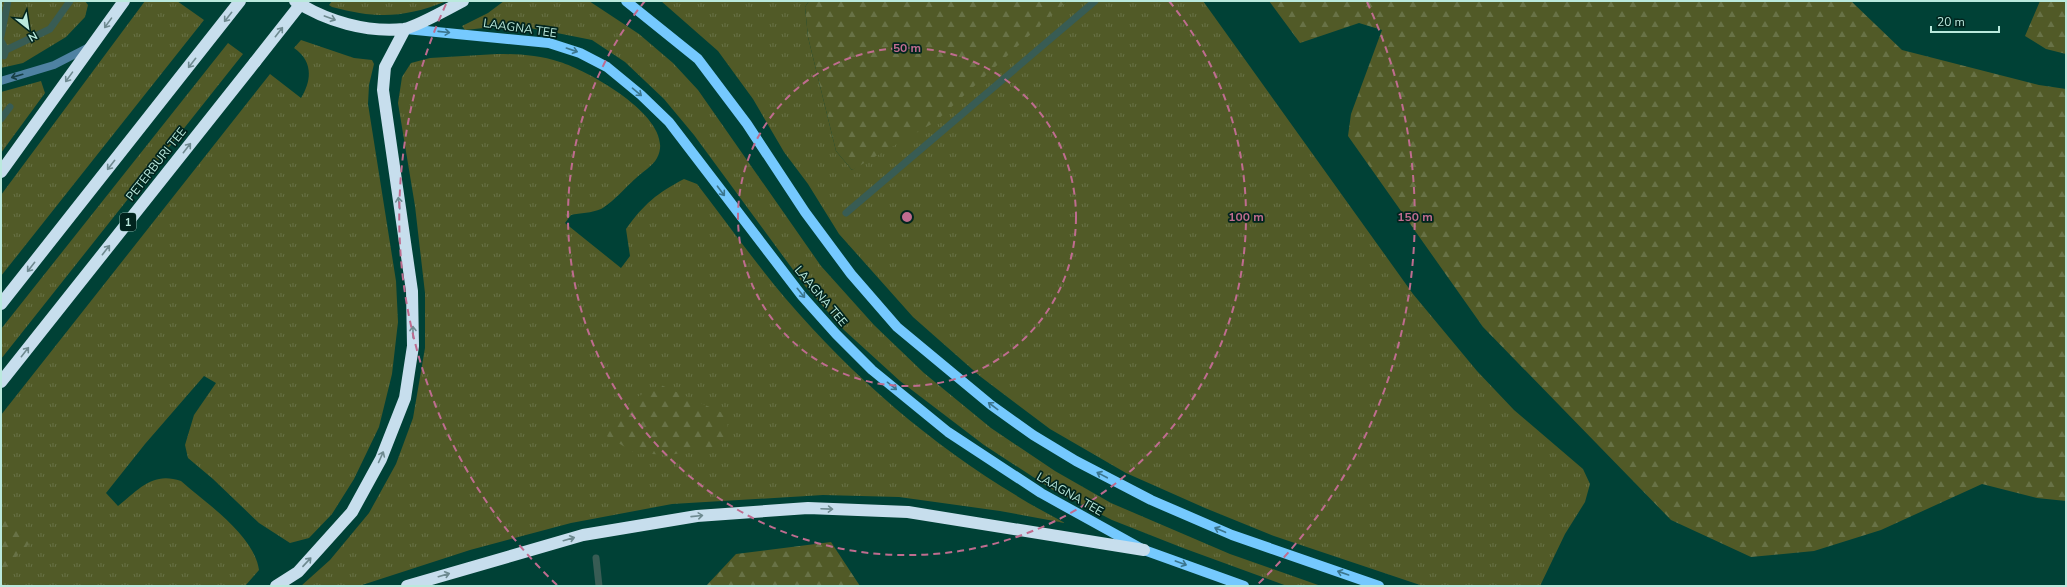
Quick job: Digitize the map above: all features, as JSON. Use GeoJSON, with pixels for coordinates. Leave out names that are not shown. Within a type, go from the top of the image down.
{"type":"FeatureCollection","features":[{"type":"Feature","properties":{"kind":"highway"},"geometry":{"type":"LineString","coordinates":[[1,172],[124,1]]}},
{"type":"Feature","properties":{"kind":"highway"},"geometry":{"type":"LineString","coordinates":[[1,304],[240,1]]}},
{"type":"Feature","properties":{"kind":"highway"},"geometry":{"type":"LineString","coordinates":[[295,1],[310,10],[356,27],[405,29],[463,1]]}},
{"type":"Feature","properties":{"kind":"highway","name":"PETERBURI TEE"},"geometry":{"type":"LineString","coordinates":[[1,382],[303,1]]}},
{"type":"Feature","properties":{"kind":"highway"},"geometry":{"type":"LineString","coordinates":[[276,586],[298,572],[352,512],[380,459],[406,398],[413,346],[412,291],[387,129],[383,90],[385,68],[405,29]]}},
{"type":"Feature","properties":{"kind":"highway"},"geometry":{"type":"LineString","coordinates":[[407,586],[583,534],[697,516],[808,508],[908,512],[1144,550]]}},
{"type":"Feature","properties":{"kind":"main road"},"geometry":{"type":"LineString","coordinates":[[626,1],[698,59],[747,124],[809,219],[851,274],[897,327],[991,404],[1033,435],[1070,457],[1151,500],[1232,535],[1379,586]]}},
{"type":"Feature","properties":{"kind":"main road","name":"LAAGNA TEE"},"geometry":{"type":"LineString","coordinates":[[405,29],[549,42],[580,53],[607,68],[641,95],[669,122],[802,296],[836,334],[872,370],[948,432],[1041,493],[1144,550],[1244,586]]}},
{"type":"Feature","properties":{"kind":"street"},"geometry":{"type":"LineString","coordinates":[[1,81],[54,65],[92,46]]}},
{"type":"Feature","properties":{"kind":"green space"},"geometry":{"type":"Polygon","coordinates":[[[1,1],[85,1],[88,5],[85,17],[66,37],[23,63],[1,68],[1,1]]]}},
{"type":"Feature","properties":{"kind":"green space"},"geometry":{"type":"Polygon","coordinates":[[[145,1],[177,1],[204,20],[1,276],[1,195],[145,1]]]}},
{"type":"Feature","properties":{"kind":"green space"},"geometry":{"type":"Polygon","coordinates":[[[332,1],[447,1],[432,7],[404,14],[377,15],[363,14],[332,7],[329,5],[332,1]]]}},
{"type":"Feature","properties":{"kind":"green space"},"geometry":{"type":"Polygon","coordinates":[[[504,1],[589,1],[639,34],[673,63],[698,90],[821,266],[874,325],[924,373],[991,428],[1055,471],[1111,503],[1230,554],[1321,586],[1287,586],[1112,520],[1053,490],[984,445],[900,381],[844,330],[805,286],[694,135],[664,99],[625,62],[592,40],[512,25],[465,30],[462,26],[488,13],[504,1]]]}},
{"type":"Feature","properties":{"kind":"green space"},"geometry":{"type":"Polygon","coordinates":[[[661,1],[809,1],[805,7],[808,37],[836,151],[852,170],[1067,1],[1203,1],[1413,294],[1477,371],[1514,410],[1583,469],[1590,484],[1585,502],[1565,534],[1540,586],[1423,586],[1274,536],[1205,508],[1126,473],[1050,429],[981,377],[913,317],[839,234],[808,184],[784,152],[753,99],[718,51],[661,1]]]}},
{"type":"Feature","properties":{"kind":"green space"},"geometry":{"type":"Polygon","coordinates":[[[809,1],[1067,1],[935,122],[852,170],[836,151],[808,37],[805,7],[809,1]]]}},
{"type":"Feature","properties":{"kind":"green space"},"geometry":{"type":"Polygon","coordinates":[[[1269,1],[1851,1],[1902,50],[2039,85],[2066,89],[2066,501],[2037,498],[1982,484],[1881,530],[1814,551],[1751,557],[1671,520],[1483,327],[1348,136],[1351,114],[1382,30],[1359,23],[1300,43],[1269,1]]]}},
{"type":"Feature","properties":{"kind":"green space"},"geometry":{"type":"Polygon","coordinates":[[[2040,1],[2066,1],[2066,54],[2046,49],[2025,36],[2040,1]]]}},
{"type":"Feature","properties":{"kind":"green space"},"geometry":{"type":"Polygon","coordinates":[[[301,40],[354,58],[372,60],[374,64],[369,85],[368,104],[396,281],[398,322],[392,374],[379,427],[354,479],[332,514],[309,538],[290,543],[259,523],[213,479],[188,458],[185,445],[194,415],[216,383],[204,376],[145,444],[106,493],[118,506],[140,488],[154,480],[162,478],[181,481],[228,521],[248,545],[255,557],[259,570],[245,586],[1,586],[1,415],[270,74],[301,98],[309,78],[309,71],[305,59],[294,48],[301,40]]]}},
{"type":"Feature","properties":{"kind":"green space"},"geometry":{"type":"Polygon","coordinates":[[[228,43],[243,54],[1,359],[1,329],[228,43]]]}},
{"type":"Feature","properties":{"kind":"green space"},"geometry":{"type":"Polygon","coordinates":[[[497,54],[536,56],[573,67],[609,86],[627,99],[643,113],[655,128],[660,143],[657,158],[653,164],[605,207],[594,211],[571,215],[565,223],[621,268],[630,256],[626,229],[645,206],[666,189],[684,179],[697,184],[786,299],[816,333],[881,396],[951,452],[987,477],[1065,523],[1000,511],[899,497],[823,495],[672,504],[571,523],[470,550],[359,586],[301,586],[330,560],[369,513],[396,464],[413,418],[425,348],[425,293],[415,206],[398,103],[402,77],[411,63],[430,58],[497,54]]]}},
{"type":"Feature","properties":{"kind":"green space"},"geometry":{"type":"Polygon","coordinates":[[[41,81],[45,93],[1,153],[1,92],[41,81]]]}},
{"type":"Feature","properties":{"kind":"green space"},"geometry":{"type":"Polygon","coordinates":[[[661,385],[725,414],[730,436],[713,448],[669,455],[635,453],[605,435],[635,398],[661,385]]]}},
{"type":"Feature","properties":{"kind":"green space"},"geometry":{"type":"Polygon","coordinates":[[[6,520],[32,541],[1,572],[1,521],[6,520]]]}},
{"type":"Feature","properties":{"kind":"green space"},"geometry":{"type":"Polygon","coordinates":[[[831,542],[860,586],[706,586],[736,554],[831,542]]]}},
{"type":"Feature","properties":{"kind":"waterway"},"geometry":{"type":"LineString","coordinates":[[1,36],[8,1]]}},
{"type":"Feature","properties":{"kind":"waterway"},"geometry":{"type":"LineString","coordinates":[[4,56],[6,50],[50,29],[70,1]]}},
{"type":"Feature","properties":{"kind":"waterway"},"geometry":{"type":"LineString","coordinates":[[846,213],[1095,1]]}},
{"type":"Feature","properties":{"kind":"waterway"},"geometry":{"type":"LineString","coordinates":[[1,41],[6,50]]}},
{"type":"Feature","properties":{"kind":"waterway"},"geometry":{"type":"LineString","coordinates":[[1,119],[10,107]]}},
{"type":"Feature","properties":{"kind":"waterway"},"geometry":{"type":"LineString","coordinates":[[596,558],[599,586]]}}]}
